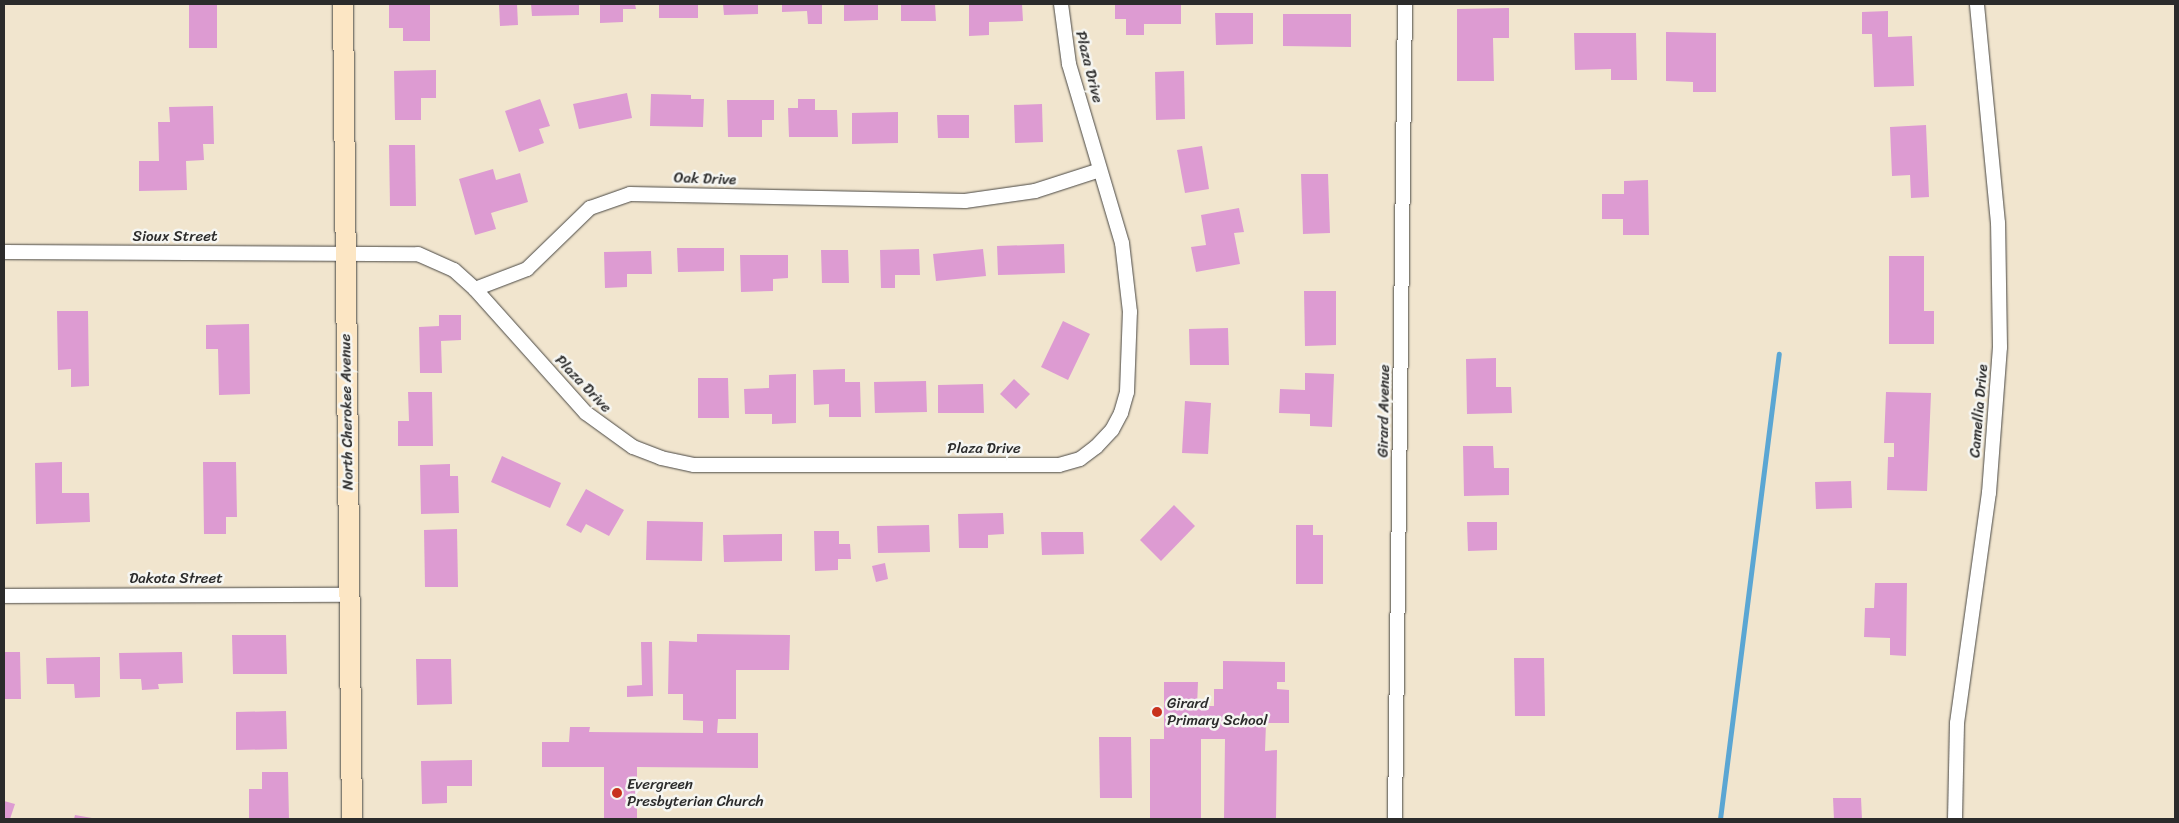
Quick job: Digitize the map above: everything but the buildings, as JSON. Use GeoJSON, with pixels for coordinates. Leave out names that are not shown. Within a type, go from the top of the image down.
{"type":"FeatureCollection","features":[{"type":"Feature","properties":{"kind":"street","name":"North Cherokee Avenue"},"geometry":{"type":"LineString","coordinates":[[343,4],[352,819]]}},
{"type":"Feature","properties":{"kind":"street","name":"Plaza Drive"},"geometry":{"type":"LineString","coordinates":[[475,289],[586,413],[633,447],[661,458],[694,465],[1059,465],[1080,459],[1102,441],[1121,413],[1126,392],[1130,312],[1122,243],[1069,64],[1061,4]]}},
{"type":"Feature","properties":{"kind":"street","name":"Girard Avenue"},"geometry":{"type":"LineString","coordinates":[[1395,819],[1405,4]]}},
{"type":"Feature","properties":{"kind":"street","name":"Camellia Drive"},"geometry":{"type":"LineString","coordinates":[[1955,819],[1957,723],[1989,493],[2000,347],[1998,223],[1977,4]]}},
{"type":"Feature","properties":{"kind":"street","name":"Oak Drive"},"geometry":{"type":"LineString","coordinates":[[475,289],[527,269],[590,208],[630,194],[965,201],[1035,192],[1100,170]]}},
{"type":"Feature","properties":{"kind":"street","name":"Sioux Street"},"geometry":{"type":"LineString","coordinates":[[4,252],[346,254]]}},
{"type":"Feature","properties":{"kind":"street"},"geometry":{"type":"LineString","coordinates":[[346,254],[418,254],[454,270],[475,289]]}},
{"type":"Feature","properties":{"kind":"street","name":"Dakota Street"},"geometry":{"type":"LineString","coordinates":[[4,596],[349,595]]}},
{"type":"Feature","properties":{"kind":"waterway"},"geometry":{"type":"LineString","coordinates":[[1720,819],[1779,354]]}},
{"type":"Feature","properties":{"kind":"place","name":"Girard Primary School"},"geometry":{"type":"Point","coordinates":[1157,712]}},
{"type":"Feature","properties":{"kind":"place","name":"Evergreen Presbyterian Church"},"geometry":{"type":"Point","coordinates":[617,793]}}]}
